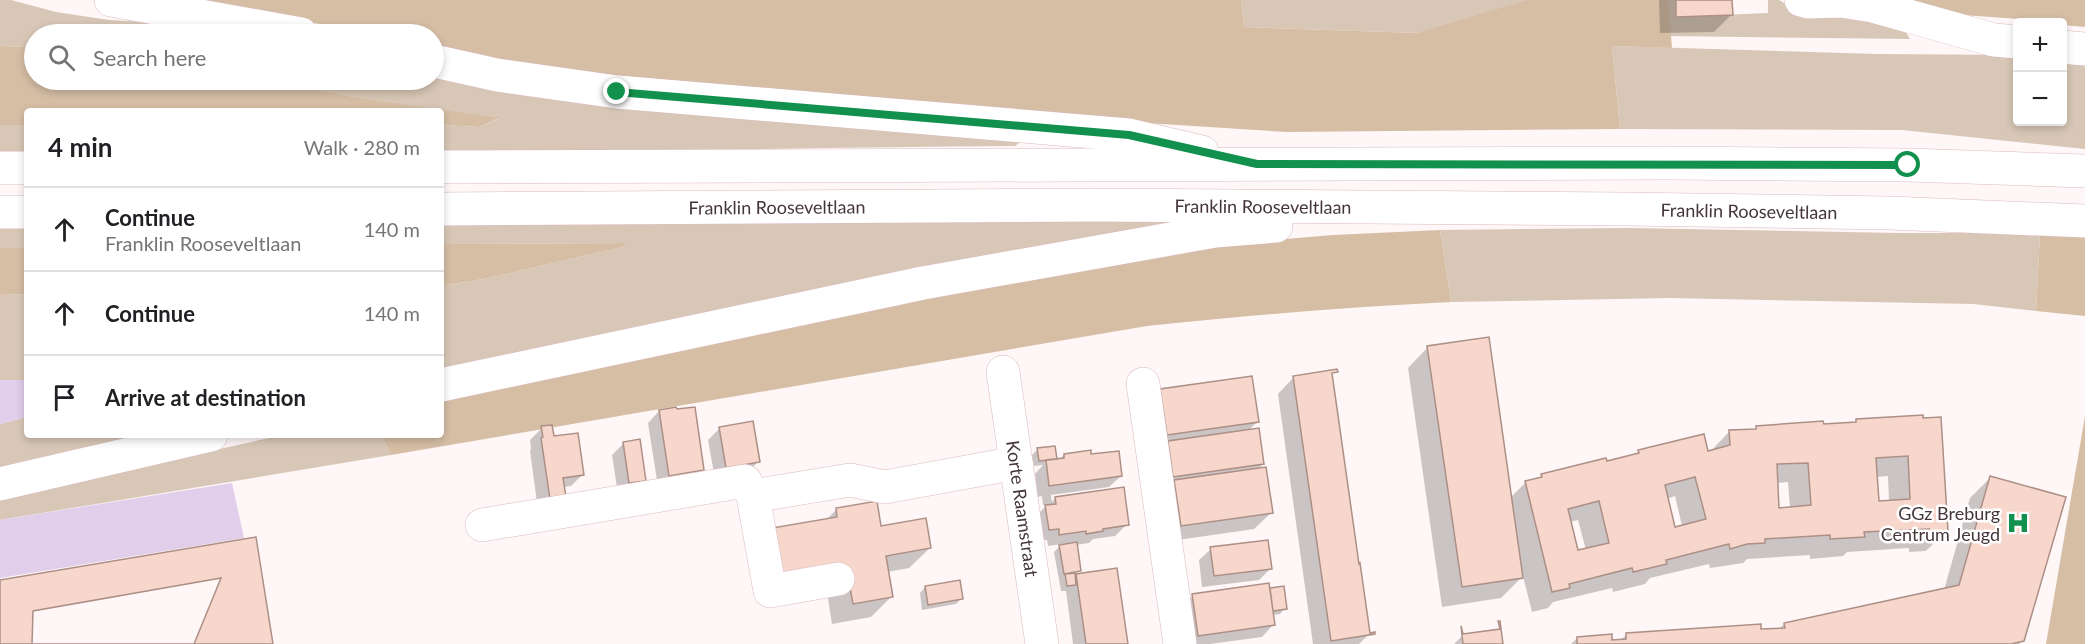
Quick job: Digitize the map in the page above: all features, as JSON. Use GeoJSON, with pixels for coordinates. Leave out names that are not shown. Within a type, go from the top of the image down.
{"type":"FeatureCollection","features":[{"type":"Feature","properties":{"kind":"main road"},"geometry":{"type":"LineString","coordinates":[[111,0],[245,24]]}},
{"type":"Feature","properties":{"kind":"main road"},"geometry":{"type":"LineString","coordinates":[[1801,0],[1808,2],[1841,0],[1873,6],[1994,40],[2013,42]]}},
{"type":"Feature","properties":{"kind":"main road"},"geometry":{"type":"LineString","coordinates":[[2067,47],[2085,49]]}},
{"type":"Feature","properties":{"kind":"main road"},"geometry":{"type":"LineString","coordinates":[[444,64],[497,75],[617,92],[1129,135],[1257,164]]}},
{"type":"Feature","properties":{"kind":"main road"},"geometry":{"type":"LineString","coordinates":[[444,167],[1257,164],[1908,165],[2085,171]]}},
{"type":"Feature","properties":{"kind":"main road"},"geometry":{"type":"LineString","coordinates":[[0,168],[24,168]]}},
{"type":"Feature","properties":{"kind":"main road","name":"Franklin Rooseveltlaan"},"geometry":{"type":"LineString","coordinates":[[444,209],[1082,205],[1890,213],[2085,221]]}},
{"type":"Feature","properties":{"kind":"main road"},"geometry":{"type":"LineString","coordinates":[[444,384],[923,283],[1215,231],[1492,209]]}},
{"type":"Feature","properties":{"kind":"main road"},"geometry":{"type":"LineString","coordinates":[[0,212],[24,212]]}},
{"type":"Feature","properties":{"kind":"main road","name":"Korte Raamstraat"},"geometry":{"type":"LineString","coordinates":[[1003,372],[1042,644]]}},
{"type":"Feature","properties":{"kind":"main road"},"geometry":{"type":"LineString","coordinates":[[1143,384],[1180,644]]}},
{"type":"Feature","properties":{"kind":"main road"},"geometry":{"type":"LineString","coordinates":[[0,484],[198,438]]}},
{"type":"Feature","properties":{"kind":"main road"},"geometry":{"type":"LineString","coordinates":[[753,496],[850,480],[885,487],[1016,463]]}},
{"type":"Feature","properties":{"kind":"main road"},"geometry":{"type":"LineString","coordinates":[[482,525],[745,481],[753,496],[770,591],[838,579]]}},
{"type":"Feature","properties":{"kind":"shaded area"},"geometry":{"type":"Polygon","coordinates":[[[0,0],[11,0],[56,12],[109,20],[180,24],[24,24],[24,47],[0,46],[0,0]]]}},
{"type":"Feature","properties":{"kind":"shaded area"},"geometry":{"type":"Polygon","coordinates":[[[196,0],[1241,0],[1244,27],[1417,33],[1528,0],[1668,0],[1672,48],[1612,46],[1620,129],[1286,132],[1130,122],[622,76],[497,61],[444,49],[444,24],[320,24],[196,0]]]}},
{"type":"Feature","properties":{"kind":"shaded area"},"geometry":{"type":"Polygon","coordinates":[[[1241,0],[1560,0],[1417,33],[1244,27],[1241,0]]]}},
{"type":"Feature","properties":{"kind":"shaded area"},"geometry":{"type":"Polygon","coordinates":[[[1663,0],[1676,0],[1677,17],[1768,13],[1768,0],[1779,0],[1794,9],[1900,23],[1910,39],[1666,36],[1663,0]]]}},
{"type":"Feature","properties":{"kind":"shaded area"},"geometry":{"type":"Polygon","coordinates":[[[1872,0],[2085,0],[2085,27],[2067,25],[2067,18],[2013,19],[1933,13],[1872,0]]]}},
{"type":"Feature","properties":{"kind":"shaded area"},"geometry":{"type":"Polygon","coordinates":[[[0,46],[24,47],[24,90],[321,90],[430,108],[24,108],[24,125],[0,125],[0,46]]]}},
{"type":"Feature","properties":{"kind":"shaded area"},"geometry":{"type":"Polygon","coordinates":[[[1612,46],[1876,54],[2013,55],[2013,126],[2067,126],[2067,56],[2085,58],[2085,149],[1902,130],[1620,129],[1612,46]]]}},
{"type":"Feature","properties":{"kind":"shaded area"},"geometry":{"type":"Polygon","coordinates":[[[444,74],[1025,139],[1015,146],[444,153],[444,125],[480,127],[498,119],[444,111],[444,108],[426,108],[321,90],[444,90],[444,74]]]}},
{"type":"Feature","properties":{"kind":"shaded area"},"geometry":{"type":"Polygon","coordinates":[[[444,110],[499,118],[480,127],[444,125],[444,110]]]}},
{"type":"Feature","properties":{"kind":"shaded area"},"geometry":{"type":"Polygon","coordinates":[[[0,125],[24,125],[24,155],[0,155],[0,125]]]}},
{"type":"Feature","properties":{"kind":"shaded area"},"geometry":{"type":"Polygon","coordinates":[[[1220,217],[444,371],[444,286],[489,278],[618,248],[625,243],[444,244],[444,225],[1220,217]]]}},
{"type":"Feature","properties":{"kind":"shaded area"},"geometry":{"type":"Polygon","coordinates":[[[0,227],[24,227],[24,248],[0,248],[0,227]]]}},
{"type":"Feature","properties":{"kind":"shaded area"},"geometry":{"type":"Polygon","coordinates":[[[1628,228],[2040,233],[2036,311],[1973,304],[1670,298],[1451,302],[1440,230],[1628,228]]]}},
{"type":"Feature","properties":{"kind":"shaded area"},"geometry":{"type":"Polygon","coordinates":[[[1440,230],[1451,302],[1223,318],[1147,326],[391,455],[382,438],[444,438],[444,400],[764,328],[1215,245],[1333,235],[1440,230]]]}},
{"type":"Feature","properties":{"kind":"shaded area"},"geometry":{"type":"Polygon","coordinates":[[[2040,233],[2085,235],[2085,316],[2036,311],[2040,233]]]}},
{"type":"Feature","properties":{"kind":"shaded area"},"geometry":{"type":"Polygon","coordinates":[[[627,243],[618,248],[489,278],[444,286],[444,244],[627,243]]]}},
{"type":"Feature","properties":{"kind":"shaded area"},"geometry":{"type":"Polygon","coordinates":[[[0,248],[24,248],[24,294],[0,295],[0,248]]]}},
{"type":"Feature","properties":{"kind":"shaded area"},"geometry":{"type":"Polygon","coordinates":[[[24,294],[24,380],[0,380],[0,295],[24,294]]]}},
{"type":"Feature","properties":{"kind":"shaded area"},"geometry":{"type":"Polygon","coordinates":[[[0,380],[24,380],[24,418],[0,424],[0,380]]]}},
{"type":"Feature","properties":{"kind":"shaded area"},"geometry":{"type":"Polygon","coordinates":[[[2085,416],[2085,644],[2046,644],[2085,416]]]}},
{"type":"Feature","properties":{"kind":"shaded area"},"geometry":{"type":"Polygon","coordinates":[[[24,418],[24,438],[147,438],[0,473],[0,424],[24,418]]]}},
{"type":"Feature","properties":{"kind":"shaded area"},"geometry":{"type":"Polygon","coordinates":[[[269,438],[382,438],[391,455],[0,520],[0,497],[269,438]]]}},
{"type":"Feature","properties":{"kind":"shaded area"},"geometry":{"type":"Polygon","coordinates":[[[232,483],[244,538],[0,578],[0,520],[232,483]]]}},
{"type":"Feature","properties":{"kind":"building"},"geometry":{"type":"Polygon","coordinates":[[[1676,0],[1732,0],[1733,15],[1676,17],[1676,0]]]}},
{"type":"Feature","properties":{"kind":"building"},"geometry":{"type":"Polygon","coordinates":[[[1489,337],[1523,578],[1462,587],[1427,346],[1489,337]]]}},
{"type":"Feature","properties":{"kind":"building"},"geometry":{"type":"Polygon","coordinates":[[[1337,369],[1338,372],[1332,373],[1359,564],[1370,633],[1375,632],[1375,634],[1331,641],[1293,376],[1337,369]]]}},
{"type":"Feature","properties":{"kind":"building"},"geometry":{"type":"Polygon","coordinates":[[[1252,376],[1259,422],[1167,435],[1160,389],[1252,376]]]}},
{"type":"Feature","properties":{"kind":"building"},"geometry":{"type":"Polygon","coordinates":[[[676,407],[677,409],[695,407],[704,470],[669,476],[659,410],[676,407]]]}},
{"type":"Feature","properties":{"kind":"building"},"geometry":{"type":"Polygon","coordinates":[[[1923,415],[1923,418],[1941,417],[1948,531],[1929,532],[1929,529],[1864,532],[1865,537],[1830,539],[1830,535],[1765,539],[1765,543],[1747,544],[1730,549],[1729,544],[1666,560],[1667,564],[1633,572],[1632,568],[1569,584],[1570,588],[1552,592],[1525,481],[1542,477],[1541,474],[1606,458],[1607,461],[1639,453],[1638,450],[1704,434],[1708,451],[1730,445],[1729,430],[1823,421],[1824,424],[1856,422],[1856,419],[1923,415]],[[1908,456],[1876,458],[1879,501],[1910,499],[1908,456]],[[1808,463],[1777,464],[1779,508],[1811,505],[1808,463]],[[1695,477],[1665,485],[1675,527],[1706,519],[1695,477]],[[1599,501],[1568,509],[1578,550],[1609,543],[1599,501]]]}},
{"type":"Feature","properties":{"kind":"building"},"geometry":{"type":"Polygon","coordinates":[[[753,421],[760,462],[726,468],[719,427],[753,421]]]}},
{"type":"Feature","properties":{"kind":"building"},"geometry":{"type":"Polygon","coordinates":[[[552,425],[554,436],[578,433],[584,475],[563,478],[566,497],[550,499],[541,426],[552,425]]]}},
{"type":"Feature","properties":{"kind":"building"},"geometry":{"type":"Polygon","coordinates":[[[1259,428],[1264,464],[1173,477],[1168,441],[1259,428]]]}},
{"type":"Feature","properties":{"kind":"building"},"geometry":{"type":"Polygon","coordinates":[[[640,439],[646,481],[629,483],[623,442],[640,439]]]}},
{"type":"Feature","properties":{"kind":"building"},"geometry":{"type":"Polygon","coordinates":[[[1055,446],[1057,459],[1039,461],[1037,448],[1055,446]]]}},
{"type":"Feature","properties":{"kind":"building"},"geometry":{"type":"Polygon","coordinates":[[[1091,450],[1091,454],[1119,451],[1122,476],[1049,486],[1046,460],[1064,458],[1064,454],[1091,450]]]}},
{"type":"Feature","properties":{"kind":"building"},"geometry":{"type":"Polygon","coordinates":[[[1266,467],[1273,513],[1181,526],[1174,480],[1266,467]]]}},
{"type":"Feature","properties":{"kind":"building"},"geometry":{"type":"Polygon","coordinates":[[[1990,476],[2066,497],[2024,641],[2011,644],[1577,644],[1577,637],[1612,634],[1612,640],[1626,639],[1626,633],[1761,624],[1761,629],[1785,628],[1784,623],[1959,585],[1990,476]]]}},
{"type":"Feature","properties":{"kind":"building"},"geometry":{"type":"Polygon","coordinates":[[[1124,487],[1129,525],[1086,534],[1086,531],[1059,535],[1059,529],[1049,530],[1045,505],[1056,504],[1055,497],[1124,487]]]}},
{"type":"Feature","properties":{"kind":"building"},"geometry":{"type":"Polygon","coordinates":[[[877,501],[881,526],[926,518],[931,548],[886,556],[893,597],[853,604],[846,566],[780,577],[772,528],[837,517],[836,508],[877,501]]]}},
{"type":"Feature","properties":{"kind":"building"},"geometry":{"type":"Polygon","coordinates":[[[256,537],[273,644],[0,644],[0,580],[256,537]]]}},
{"type":"Feature","properties":{"kind":"building"},"geometry":{"type":"Polygon","coordinates":[[[1268,540],[1272,569],[1214,576],[1210,547],[1268,540]]]}},
{"type":"Feature","properties":{"kind":"building"},"geometry":{"type":"Polygon","coordinates":[[[1077,542],[1081,571],[1064,574],[1059,545],[1077,542]]]}},
{"type":"Feature","properties":{"kind":"building"},"geometry":{"type":"Polygon","coordinates":[[[1117,568],[1128,644],[1086,644],[1076,574],[1117,568]]]}},
{"type":"Feature","properties":{"kind":"building"},"geometry":{"type":"Polygon","coordinates":[[[1075,573],[1076,585],[1067,586],[1065,574],[1075,573]]]}},
{"type":"Feature","properties":{"kind":"building"},"geometry":{"type":"Polygon","coordinates":[[[221,578],[194,644],[32,644],[33,611],[221,578]]]}},
{"type":"Feature","properties":{"kind":"building"},"geometry":{"type":"Polygon","coordinates":[[[960,580],[963,599],[928,605],[925,586],[960,580]]]}},
{"type":"Feature","properties":{"kind":"building"},"geometry":{"type":"Polygon","coordinates":[[[1269,583],[1275,625],[1198,636],[1192,594],[1269,583]]]}},
{"type":"Feature","properties":{"kind":"building"},"geometry":{"type":"Polygon","coordinates":[[[1284,586],[1287,609],[1273,611],[1270,588],[1284,586]]]}},
{"type":"Feature","properties":{"kind":"building"},"geometry":{"type":"Polygon","coordinates":[[[1498,621],[1500,621],[1503,644],[1463,644],[1461,626],[1463,634],[1500,629],[1498,621]]]}},
{"type":"Feature","properties":{"kind":"place","name":"GGz Breburg Centrum Jeugd"},"geometry":{"type":"Point","coordinates":[2018,523]}},
{"type":"Feature","properties":{"kind":"route"},"geometry":{"type":"LineString","coordinates":[[617,92],[1129,135],[1257,164],[1908,165]]}}]}
